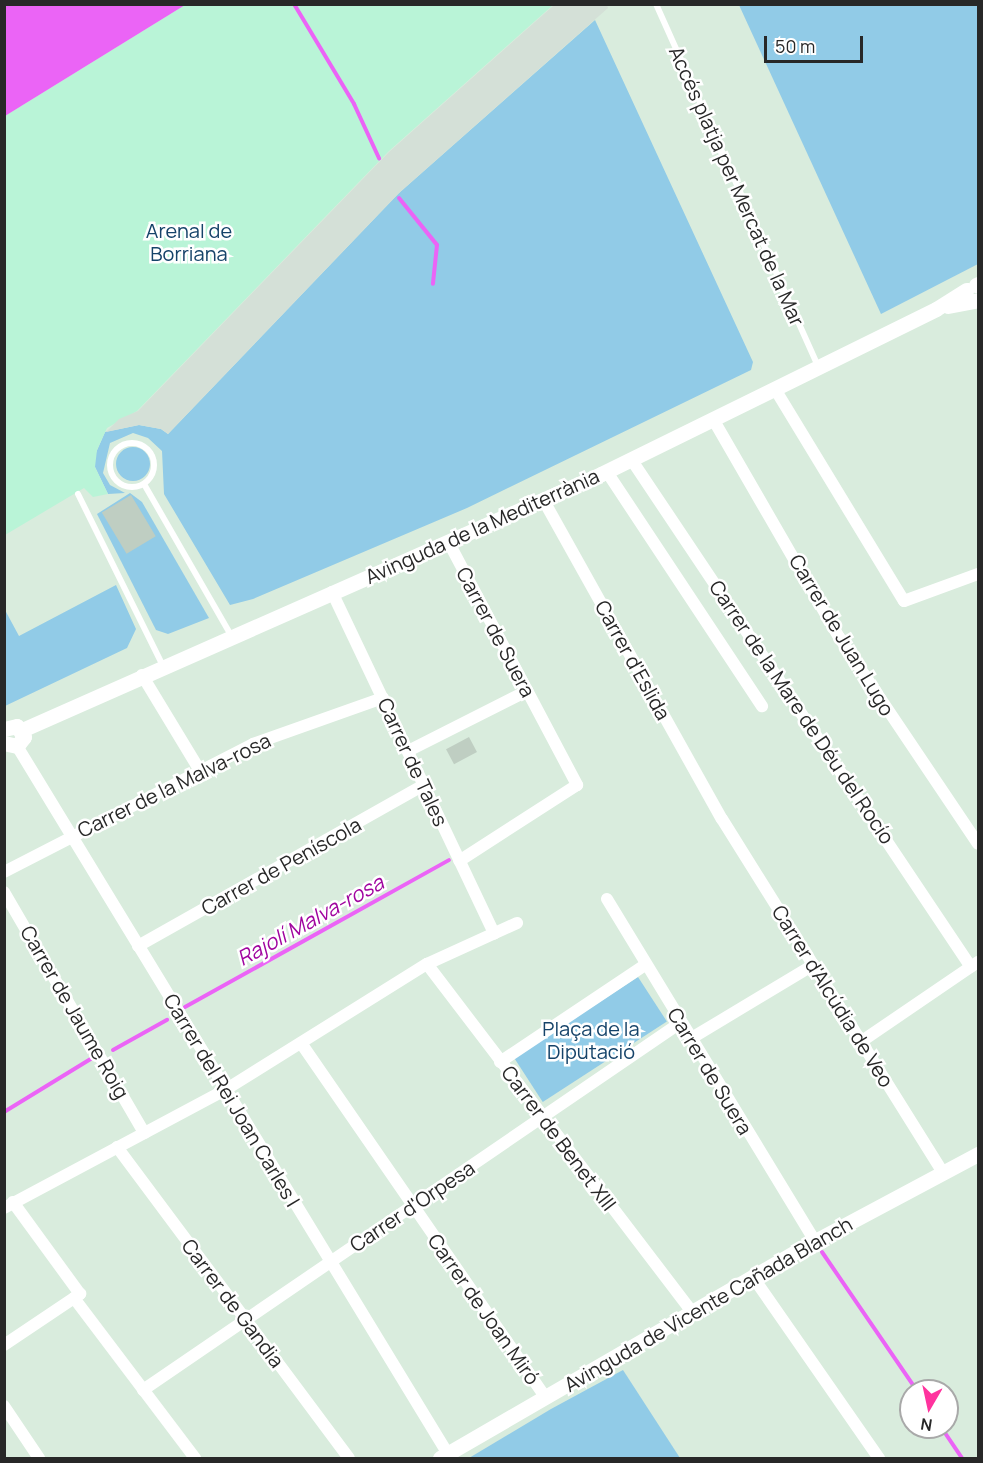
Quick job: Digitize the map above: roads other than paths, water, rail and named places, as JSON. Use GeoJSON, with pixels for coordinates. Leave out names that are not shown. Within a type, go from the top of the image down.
{"type":"FeatureCollection","features":[{"type":"Feature","properties":{"kind":"street","name":"Avinguda de la Mediterrània"},"geometry":{"type":"LineString","coordinates":[[22,730],[231,635],[544,501],[936,309],[975,294]]}},
{"type":"Feature","properties":{"kind":"street"},"geometry":{"type":"LineString","coordinates":[[774,389],[904,601],[978,574]]}},
{"type":"Feature","properties":{"kind":"street","name":"Carrer de Juan Lugo"},"geometry":{"type":"LineString","coordinates":[[713,419],[839,637],[978,844]]}},
{"type":"Feature","properties":{"kind":"street","name":"Carrer de la Mare de Déu del Rocío"},"geometry":{"type":"LineString","coordinates":[[631,459],[975,964]]}},
{"type":"Feature","properties":{"kind":"street"},"geometry":{"type":"LineString","coordinates":[[607,472],[762,706]]}},
{"type":"Feature","properties":{"kind":"street","name":"Carrer d'Eslida"},"geometry":{"type":"LineString","coordinates":[[544,501],[722,819]]}},
{"type":"Feature","properties":{"kind":"street","name":"Carrer de Suera"},"geometry":{"type":"LineString","coordinates":[[449,543],[577,785],[459,861]]}},
{"type":"Feature","properties":{"kind":"street","name":"Carrer de Tales"},"geometry":{"type":"LineString","coordinates":[[332,592],[494,933]]}},
{"type":"Feature","properties":{"kind":"street"},"geometry":{"type":"LineString","coordinates":[[142,675],[199,769]]}},
{"type":"Feature","properties":{"kind":"street"},"geometry":{"type":"LineString","coordinates":[[408,751],[527,691]]}},
{"type":"Feature","properties":{"kind":"street","name":"Carrer de la Malva-rosa"},"geometry":{"type":"LineString","coordinates":[[4,872],[199,769],[253,744],[383,698]]}},
{"type":"Feature","properties":{"kind":"street"},"geometry":{"type":"LineString","coordinates":[[4,729],[14,725],[22,730],[22,741],[11,745]]}},
{"type":"Feature","properties":{"kind":"street","name":"Carrer del Rei Joan Carles I"},"geometry":{"type":"LineString","coordinates":[[11,745],[71,835],[330,1262],[444,1456]]}},
{"type":"Feature","properties":{"kind":"street","name":"Carrer de Peníscola"},"geometry":{"type":"LineString","coordinates":[[138,946],[424,785]]}},
{"type":"Feature","properties":{"kind":"street","name":"Carrer d'Alcúdia de Veo"},"geometry":{"type":"LineString","coordinates":[[722,819],[943,1173]]}},
{"type":"Feature","properties":{"kind":"street","name":"Carrer de Jaume Roig"},"geometry":{"type":"LineString","coordinates":[[4,892],[144,1133]]}},
{"type":"Feature","properties":{"kind":"street","name":"Carrer de Suera"},"geometry":{"type":"LineString","coordinates":[[607,899],[814,1241]]}},
{"type":"Feature","properties":{"kind":"street"},"geometry":{"type":"LineString","coordinates":[[195,1458],[9,1205],[225,1090],[427,964],[517,923]]}},
{"type":"Feature","properties":{"kind":"street","name":"Carrer de Benet XIII"},"geometry":{"type":"LineString","coordinates":[[427,964],[692,1312]]}},
{"type":"Feature","properties":{"kind":"street"},"geometry":{"type":"LineString","coordinates":[[500,1062],[645,964]]}},
{"type":"Feature","properties":{"kind":"street"},"geometry":{"type":"LineString","coordinates":[[862,1041],[975,964]]}},
{"type":"Feature","properties":{"kind":"street"},"geometry":{"type":"LineString","coordinates":[[690,1039],[813,965]]}},
{"type":"Feature","properties":{"kind":"street","name":"Carrer d'Orpesa"},"geometry":{"type":"LineString","coordinates":[[143,1390],[680,1023]]}},
{"type":"Feature","properties":{"kind":"street","name":"Carrer de Joan Miró"},"geometry":{"type":"LineString","coordinates":[[301,1043],[545,1397]]}},
{"type":"Feature","properties":{"kind":"street","name":"Carrer de Gandia"},"geometry":{"type":"LineString","coordinates":[[117,1147],[349,1458]]}},
{"type":"Feature","properties":{"kind":"street","name":"Avinguda de Vicente Cañada Blanch"},"geometry":{"type":"LineString","coordinates":[[444,1456],[692,1312],[755,1282],[814,1241],[978,1154]]}},
{"type":"Feature","properties":{"kind":"street"},"geometry":{"type":"LineString","coordinates":[[755,1282],[879,1458]]}},
{"type":"Feature","properties":{"kind":"street"},"geometry":{"type":"LineString","coordinates":[[4,1345],[77,1296]]}},
{"type":"Feature","properties":{"kind":"street"},"geometry":{"type":"LineString","coordinates":[[4,1406],[39,1458]]}},
{"type":"Feature","properties":{"kind":"lane","name":"Accés platja per Mercat de la Mar"},"geometry":{"type":"LineString","coordinates":[[656,4],[818,367]]}},
{"type":"Feature","properties":{"kind":"lane"},"geometry":{"type":"LineString","coordinates":[[135,442],[149,449],[154,472],[144,484],[122,485],[111,473],[110,458],[120,446],[135,442]]}},
{"type":"Feature","properties":{"kind":"lane"},"geometry":{"type":"LineString","coordinates":[[144,484],[231,635]]}},
{"type":"Feature","properties":{"kind":"lane"},"geometry":{"type":"LineString","coordinates":[[78,494],[163,666]]}},
{"type":"Feature","properties":{"kind":"waterway"},"geometry":{"type":"LineString","coordinates":[[294,4],[354,104],[379,158]]}},
{"type":"Feature","properties":{"kind":"waterway"},"geometry":{"type":"LineString","coordinates":[[399,198],[437,245],[433,284]]}},
{"type":"Feature","properties":{"kind":"waterway","name":"Rajolí Malva-rosa"},"geometry":{"type":"LineString","coordinates":[[185,1007],[449,860]]}},
{"type":"Feature","properties":{"kind":"waterway","name":"Rajolí Malva-rosa"},"geometry":{"type":"LineString","coordinates":[[113,1050],[167,1020]]}},
{"type":"Feature","properties":{"kind":"waterway","name":"Rajolí Malva-rosa"},"geometry":{"type":"LineString","coordinates":[[4,1112],[92,1058]]}},
{"type":"Feature","properties":{"kind":"waterway"},"geometry":{"type":"LineString","coordinates":[[822,1252],[909,1379]]}},
{"type":"Feature","properties":{"kind":"waterway"},"geometry":{"type":"LineString","coordinates":[[949,1439],[962,1458]]}},
{"type":"Feature","properties":{"kind":"park label","name":"Arenal de Borriana"},"geometry":{"type":"Point","coordinates":[189,242]}},
{"type":"Feature","properties":{"kind":"park label","name":"Plaça de la Diputació"},"geometry":{"type":"Point","coordinates":[591,1040]}}]}
